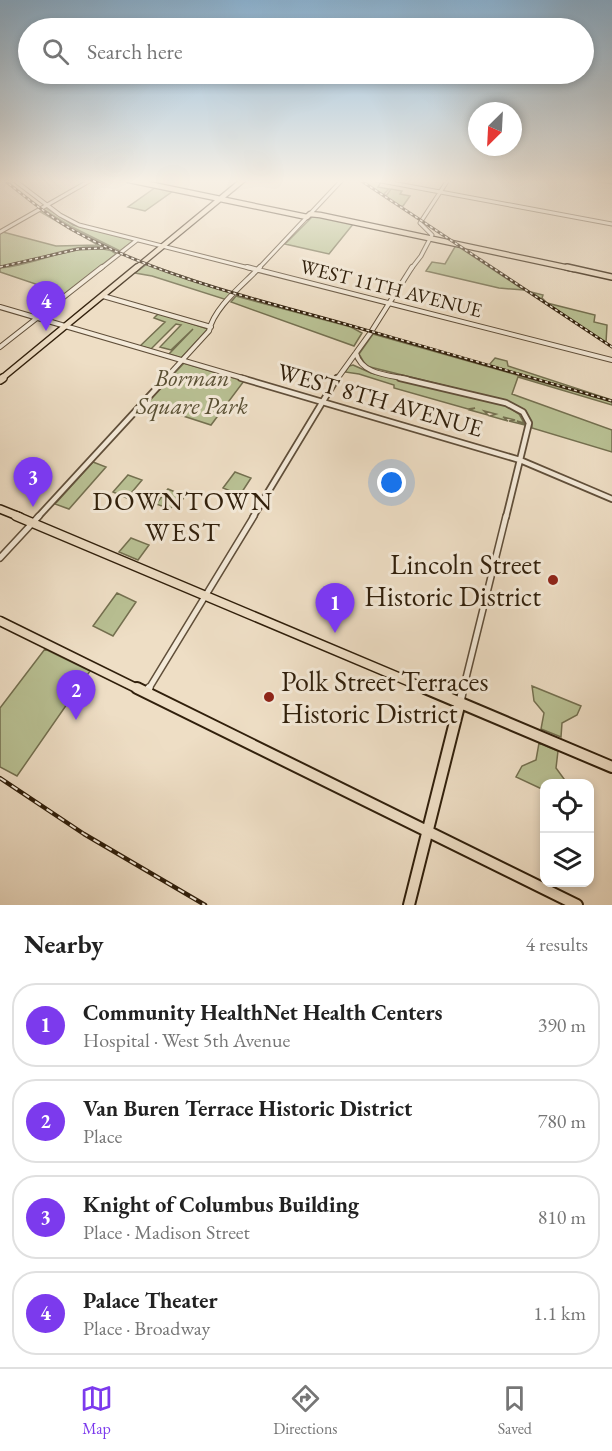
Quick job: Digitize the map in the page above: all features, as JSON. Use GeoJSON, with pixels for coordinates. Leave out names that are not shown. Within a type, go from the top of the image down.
{"type":"FeatureCollection","features":[{"type":"Feature","properties":{"kind":"main road"},"geometry":{"type":"LineString","coordinates":[[0,380],[192,222]]}},
{"type":"Feature","properties":{"kind":"main road"},"geometry":{"type":"LineString","coordinates":[[341,222],[612,277]]}},
{"type":"Feature","properties":{"kind":"main road"},"geometry":{"type":"LineString","coordinates":[[0,509],[612,767]]}},
{"type":"Feature","properties":{"kind":"main road"},"geometry":{"type":"LineString","coordinates":[[0,621],[577,905]]}},
{"type":"Feature","properties":{"kind":"main road"},"geometry":{"type":"LineString","coordinates":[[410,905],[460,702]]}},
{"type":"Feature","properties":{"kind":"street"},"geometry":{"type":"LineString","coordinates":[[0,232],[16,222]]}},
{"type":"Feature","properties":{"kind":"street","name":"WEST 11TH AVENUE"},"geometry":{"type":"LineString","coordinates":[[73,222],[612,360]]}},
{"type":"Feature","properties":{"kind":"street"},"geometry":{"type":"LineString","coordinates":[[0,558],[182,361],[211,327],[211,322],[216,315],[302,222]]}},
{"type":"Feature","properties":{"kind":"street"},"geometry":{"type":"LineString","coordinates":[[146,693],[346,365],[390,304],[430,239],[432,233],[420,224],[421,222]]}},
{"type":"Feature","properties":{"kind":"street"},"geometry":{"type":"LineString","coordinates":[[0,347],[137,240]]}},
{"type":"Feature","properties":{"kind":"street"},"geometry":{"type":"LineString","coordinates":[[103,296],[211,327]]}},
{"type":"Feature","properties":{"kind":"street","name":"WEST 8TH AVENUE"},"geometry":{"type":"LineString","coordinates":[[0,307],[520,460],[542,467],[612,499]]}},
{"type":"Feature","properties":{"kind":"street"},"geometry":{"type":"LineString","coordinates":[[357,350],[356,357],[362,366]]}},
{"type":"Feature","properties":{"kind":"street"},"geometry":{"type":"LineString","coordinates":[[346,365],[351,363],[373,371],[502,402],[516,407],[524,414],[529,424],[460,702]]}},
{"type":"Feature","properties":{"kind":"green space"},"geometry":{"type":"Polygon","coordinates":[[[58,222],[63,222],[110,248],[82,247],[0,266],[0,234],[3,232],[56,246],[98,245],[58,222]]]}},
{"type":"Feature","properties":{"kind":"green space"},"geometry":{"type":"Polygon","coordinates":[[[64,222],[134,240],[120,251],[64,222]]]}},
{"type":"Feature","properties":{"kind":"green space"},"geometry":{"type":"Polygon","coordinates":[[[307,222],[354,223],[329,254],[285,244],[307,222]]]}},
{"type":"Feature","properties":{"kind":"green space"},"geometry":{"type":"Polygon","coordinates":[[[456,245],[524,290],[499,288],[426,271],[432,262],[445,264],[456,245]]]}},
{"type":"Feature","properties":{"kind":"green space"},"geometry":{"type":"Polygon","coordinates":[[[98,248],[118,252],[113,252],[116,254],[65,294],[0,272],[0,268],[73,251],[98,248]]]}},
{"type":"Feature","properties":{"kind":"green space"},"geometry":{"type":"Polygon","coordinates":[[[147,264],[233,293],[227,300],[152,276],[135,273],[147,264]]]}},
{"type":"Feature","properties":{"kind":"green space"},"geometry":{"type":"Polygon","coordinates":[[[531,292],[543,295],[542,298],[547,303],[531,292]]]}},
{"type":"Feature","properties":{"kind":"green space"},"geometry":{"type":"Polygon","coordinates":[[[236,296],[351,327],[362,333],[354,346],[231,302],[236,296]]]}},
{"type":"Feature","properties":{"kind":"green space"},"geometry":{"type":"Polygon","coordinates":[[[547,303],[595,315],[594,322],[607,325],[606,343],[547,303]]]}},
{"type":"Feature","properties":{"kind":"green space"},"geometry":{"type":"Polygon","coordinates":[[[159,313],[208,329],[181,358],[169,354],[193,329],[171,350],[160,347],[181,325],[176,324],[151,349],[140,346],[165,322],[154,318],[159,313]]]}},
{"type":"Feature","properties":{"kind":"green space"},"geometry":{"type":"Polygon","coordinates":[[[373,334],[612,402],[612,405],[518,377],[512,394],[612,430],[612,452],[532,428],[527,415],[507,401],[366,366],[359,354],[373,334]]]}},
{"type":"Feature","properties":{"kind":"green space"},"geometry":{"type":"Polygon","coordinates":[[[495,358],[507,361],[508,366],[612,400],[489,365],[495,358]]]}},
{"type":"Feature","properties":{"kind":"green space","name":"Borman Square Park"},"geometry":{"type":"Polygon","coordinates":[[[184,363],[244,381],[211,425],[146,404],[184,363]]]}},
{"type":"Feature","properties":{"kind":"green space"},"geometry":{"type":"Polygon","coordinates":[[[353,365],[371,373],[503,404],[519,414],[524,423],[517,421],[525,425],[509,421],[515,420],[503,417],[508,421],[490,416],[496,414],[484,411],[488,415],[470,410],[475,408],[468,409],[394,388],[394,385],[359,374],[345,372],[349,366],[353,365]]]}},
{"type":"Feature","properties":{"kind":"green space"},"geometry":{"type":"Polygon","coordinates":[[[93,462],[106,467],[69,509],[55,504],[93,462]]]}},
{"type":"Feature","properties":{"kind":"green space"},"geometry":{"type":"Polygon","coordinates":[[[235,472],[251,478],[240,495],[223,488],[235,472]]]}},
{"type":"Feature","properties":{"kind":"green space"},"geometry":{"type":"Polygon","coordinates":[[[128,475],[142,480],[127,498],[113,492],[128,475]]]}},
{"type":"Feature","properties":{"kind":"green space"},"geometry":{"type":"Polygon","coordinates":[[[168,489],[185,496],[177,507],[173,506],[170,509],[156,504],[168,489]]]}},
{"type":"Feature","properties":{"kind":"green space"},"geometry":{"type":"Polygon","coordinates":[[[131,538],[149,545],[138,560],[119,552],[131,538]]]}},
{"type":"Feature","properties":{"kind":"green space"},"geometry":{"type":"Polygon","coordinates":[[[117,593],[136,602],[113,636],[93,626],[117,593]]]}},
{"type":"Feature","properties":{"kind":"green space"},"geometry":{"type":"Polygon","coordinates":[[[45,649],[90,671],[17,776],[0,767],[0,708],[45,649]]]}},
{"type":"Feature","properties":{"kind":"green space"},"geometry":{"type":"Polygon","coordinates":[[[532,686],[581,706],[577,715],[562,723],[561,737],[541,729],[544,713],[534,701],[532,686]]]}},
{"type":"Feature","properties":{"kind":"green space"},"geometry":{"type":"Polygon","coordinates":[[[539,743],[558,751],[556,768],[564,779],[540,779],[540,788],[516,777],[522,766],[536,760],[539,743]]]}},
{"type":"Feature","properties":{"kind":"railway"},"geometry":{"type":"LineString","coordinates":[[61,222],[110,249],[175,275],[612,401]]}},
{"type":"Feature","properties":{"kind":"railway"},"geometry":{"type":"LineString","coordinates":[[424,222],[612,347]]}},
{"type":"Feature","properties":{"kind":"railway"},"geometry":{"type":"LineString","coordinates":[[0,267],[78,249],[105,248]]}},
{"type":"Feature","properties":{"kind":"railway"},"geometry":{"type":"LineString","coordinates":[[0,778],[84,834],[205,905]]}},
{"type":"Feature","properties":{"kind":"place","name":"Palace Theater"},"geometry":{"type":"Point","coordinates":[46,331]}},
{"type":"Feature","properties":{"kind":"place","name":"Knight of Columbus Building"},"geometry":{"type":"Point","coordinates":[33,507]}},
{"type":"Feature","properties":{"kind":"place","name":"Lincoln Street Historic District"},"geometry":{"type":"Point","coordinates":[553,580]}},
{"type":"Feature","properties":{"kind":"place","name":"Community HealthNet Health Centers"},"geometry":{"type":"Point","coordinates":[335,633]}},
{"type":"Feature","properties":{"kind":"place","name":"Polk Street Terraces Historic District"},"geometry":{"type":"Point","coordinates":[269,697]}},
{"type":"Feature","properties":{"kind":"place","name":"Van Buren Terrace Historic District"},"geometry":{"type":"Point","coordinates":[76,720]}},
{"type":"Feature","properties":{"kind":"district","name":"DOWNTOWN WEST"},"geometry":{"type":"Point","coordinates":[183,516]}}]}
